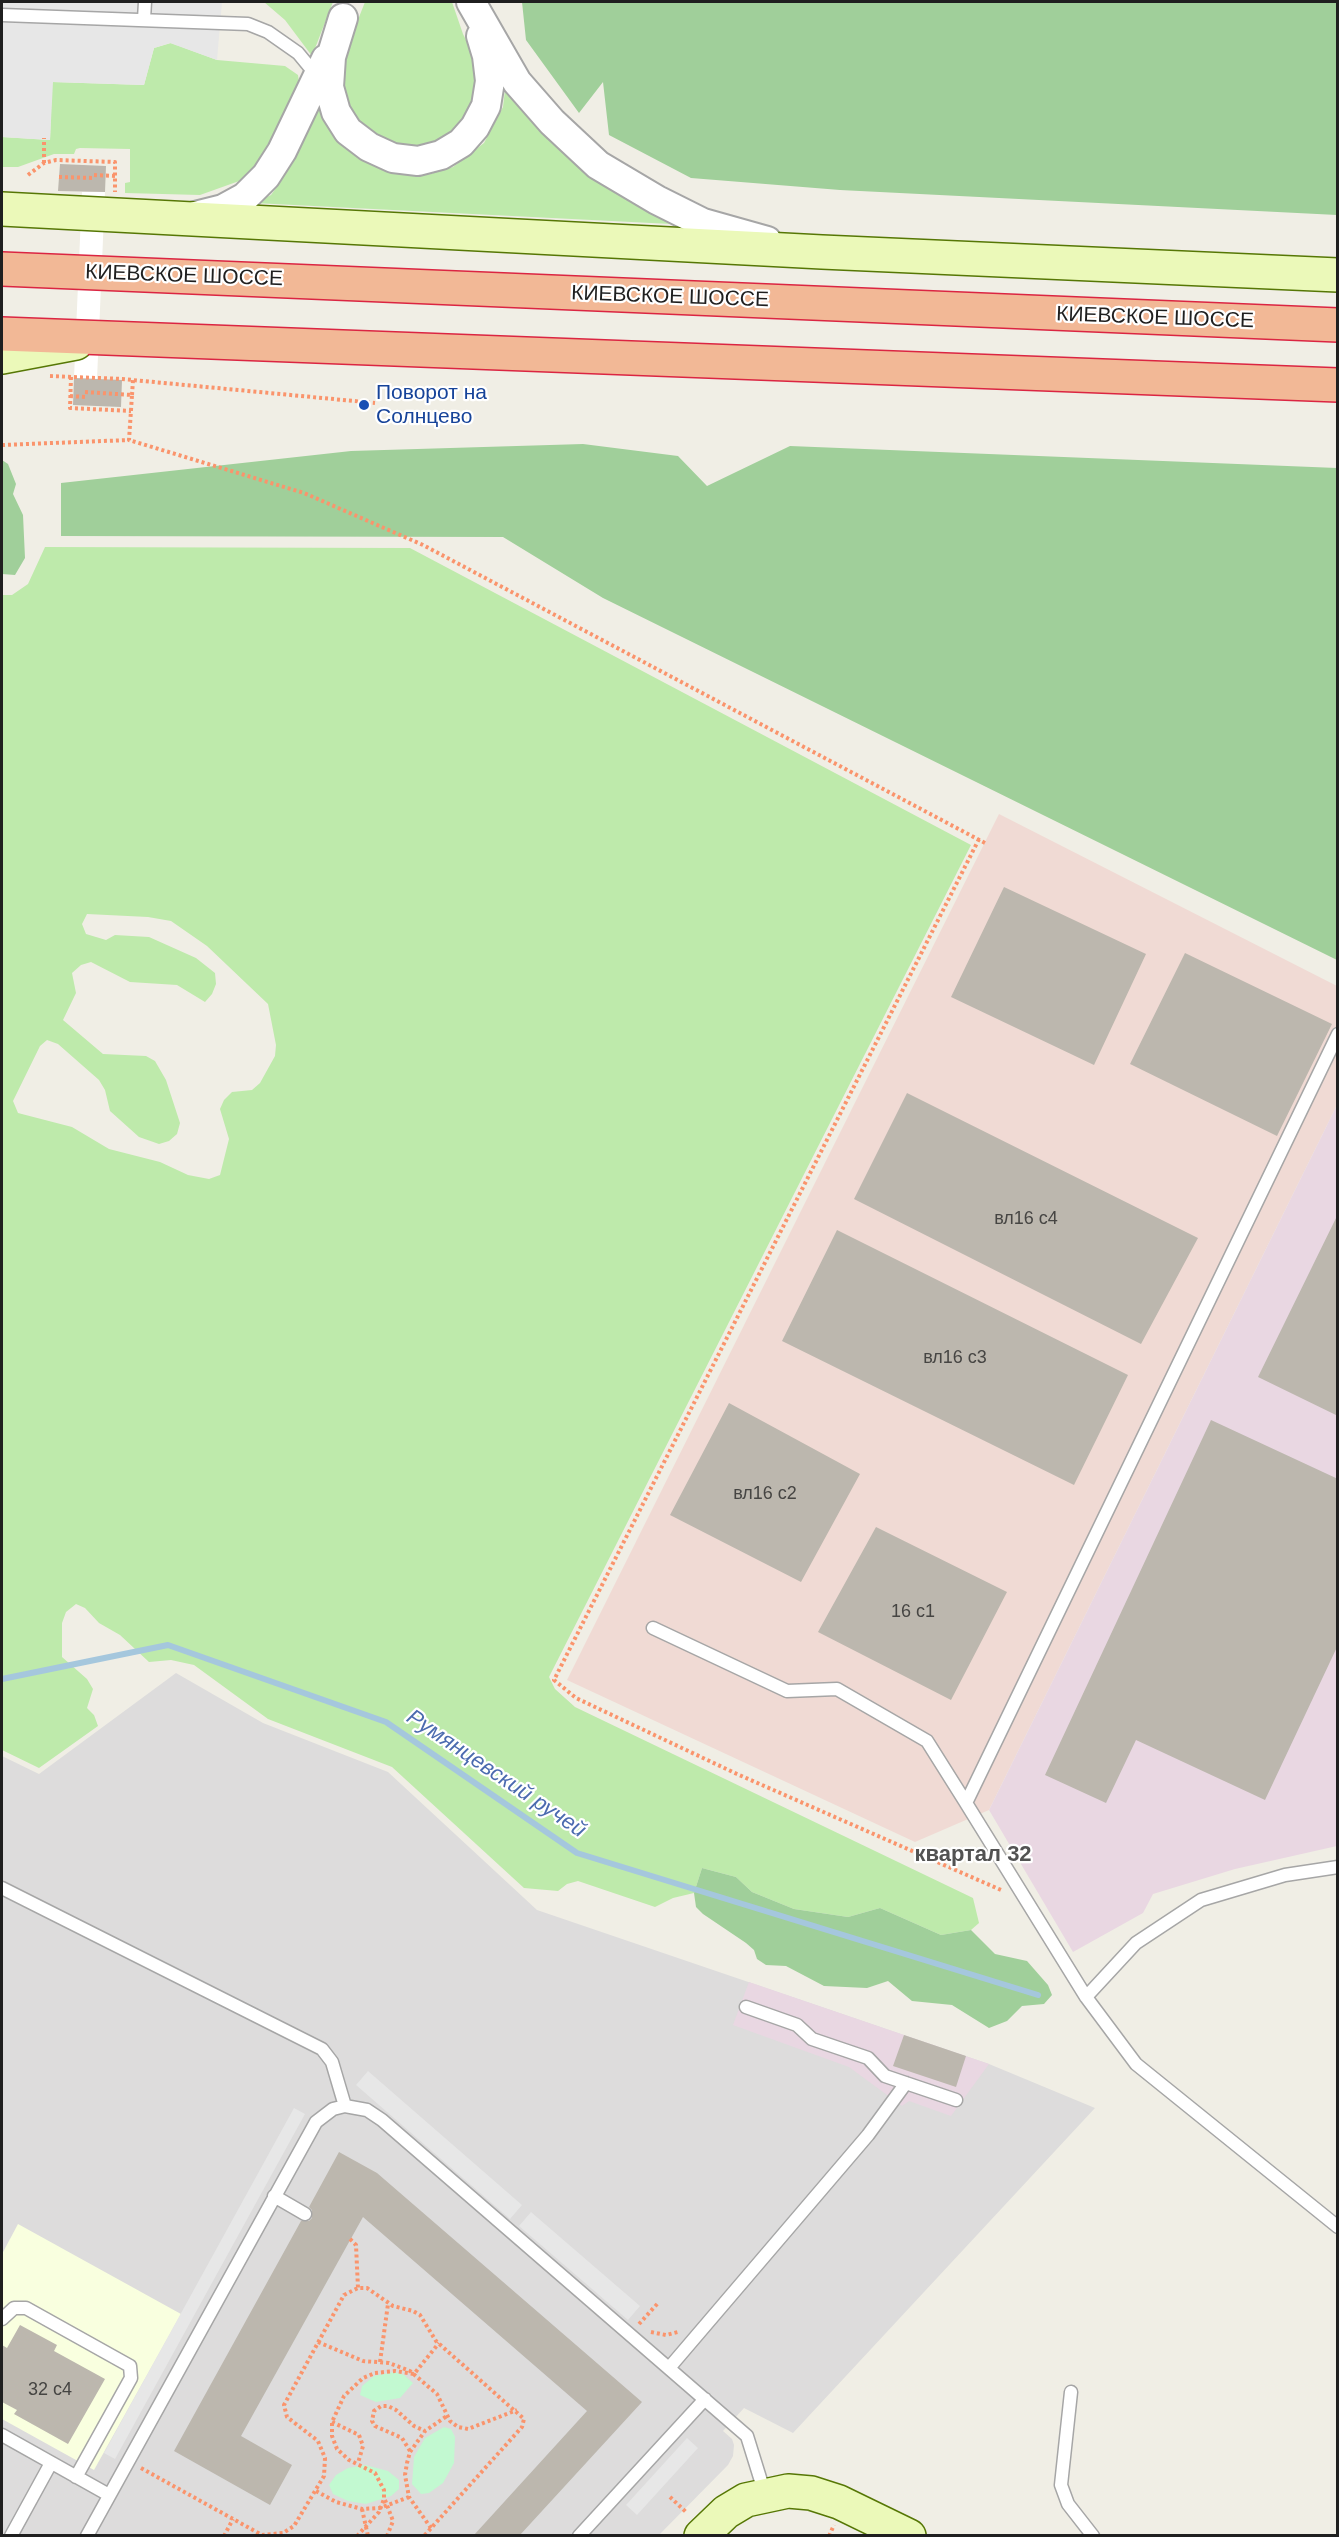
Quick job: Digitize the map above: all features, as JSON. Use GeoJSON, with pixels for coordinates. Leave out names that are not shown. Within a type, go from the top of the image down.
{"type":"FeatureCollection","features":[{"type":"Feature","properties":{"kind":"highway","name":"КИЕВСКОЕ ШОССЕ"},"geometry":{"type":"LineString","coordinates":[[2,269],[1338,325]]}},
{"type":"Feature","properties":{"kind":"highway"},"geometry":{"type":"LineString","coordinates":[[2,334],[1338,385]]}},
{"type":"Feature","properties":{"kind":"main road"},"geometry":{"type":"LineString","coordinates":[[2,209],[822,252],[1338,274]]}},
{"type":"Feature","properties":{"kind":"main road"},"geometry":{"type":"LineString","coordinates":[[2,357],[112,339]]}},
{"type":"Feature","properties":{"kind":"main road"},"geometry":{"type":"LineString","coordinates":[[693,2524],[726,2512],[746,2500],[765,2494],[788,2491],[811,2493],[844,2505],[909,2535]]}},
{"type":"Feature","properties":{"kind":"street"},"geometry":{"type":"LineString","coordinates":[[346,10],[331,67],[329,87],[336,112],[348,131],[369,147],[393,158],[418,161],[441,155],[461,142],[475,127],[486,106],[490,81],[487,56],[471,4]]}},
{"type":"Feature","properties":{"kind":"street"},"geometry":{"type":"LineString","coordinates":[[471,4],[518,82],[552,122],[598,165],[657,200],[703,223],[756,238],[822,252]]}},
{"type":"Feature","properties":{"kind":"street"},"geometry":{"type":"LineString","coordinates":[[179,220],[223,209],[245,197],[266,176],[282,151],[318,78],[346,10]]}},
{"type":"Feature","properties":{"kind":"lane"},"geometry":{"type":"LineString","coordinates":[[144,19],[145,2]]}},
{"type":"Feature","properties":{"kind":"lane"},"geometry":{"type":"LineString","coordinates":[[2,15],[248,24],[268,32],[298,53],[318,78]]}},
{"type":"Feature","properties":{"kind":"lane"},"geometry":{"type":"LineString","coordinates":[[966,1803],[1338,1034]]}},
{"type":"Feature","properties":{"kind":"lane"},"geometry":{"type":"LineString","coordinates":[[653,1628],[787,1691],[837,1689],[927,1741],[1086,1997],[1136,2064],[1338,2227]]}},
{"type":"Feature","properties":{"kind":"lane"},"geometry":{"type":"LineString","coordinates":[[1086,1997],[1136,1943],[1201,1900],[1286,1875],[1338,1867]]}},
{"type":"Feature","properties":{"kind":"lane"},"geometry":{"type":"LineString","coordinates":[[2,1888],[322,2049],[332,2062],[345,2106]]}},
{"type":"Feature","properties":{"kind":"lane"},"geometry":{"type":"LineString","coordinates":[[746,2007],[797,2025],[815,2040],[868,2058],[885,2076],[956,2100]]}},
{"type":"Feature","properties":{"kind":"lane"},"geometry":{"type":"LineString","coordinates":[[669,2368],[868,2135],[906,2083]]}},
{"type":"Feature","properties":{"kind":"lane"},"geometry":{"type":"LineString","coordinates":[[87,2535],[316,2122],[333,2109],[345,2106],[367,2110],[382,2120],[747,2436],[765,2494]]}},
{"type":"Feature","properties":{"kind":"lane"},"geometry":{"type":"LineString","coordinates":[[274,2196],[305,2214]]}},
{"type":"Feature","properties":{"kind":"lane"},"geometry":{"type":"LineString","coordinates":[[2,2319],[14,2308],[26,2308],[130,2366],[131,2378],[76,2477]]}},
{"type":"Feature","properties":{"kind":"lane"},"geometry":{"type":"LineString","coordinates":[[1071,2392],[1061,2485],[1068,2504],[1093,2535]]}},
{"type":"Feature","properties":{"kind":"lane"},"geometry":{"type":"LineString","coordinates":[[579,2535],[705,2399]]}},
{"type":"Feature","properties":{"kind":"lane"},"geometry":{"type":"LineString","coordinates":[[2,2435],[109,2495]]}},
{"type":"Feature","properties":{"kind":"lane"},"geometry":{"type":"LineString","coordinates":[[11,2535],[51,2463]]}},
{"type":"Feature","properties":{"kind":"path"},"geometry":{"type":"LineString","coordinates":[[44,138],[44,163]]}},
{"type":"Feature","properties":{"kind":"path"},"geometry":{"type":"LineString","coordinates":[[28,175],[44,163],[56,160],[115,162],[115,196]]}},
{"type":"Feature","properties":{"kind":"path"},"geometry":{"type":"LineString","coordinates":[[59,177],[115,176]]}},
{"type":"Feature","properties":{"kind":"path"},"geometry":{"type":"LineString","coordinates":[[131,411],[70,408],[70,377],[133,380],[375,403]]}},
{"type":"Feature","properties":{"kind":"path"},"geometry":{"type":"LineString","coordinates":[[129,440],[133,380]]}},
{"type":"Feature","properties":{"kind":"path"},"geometry":{"type":"LineString","coordinates":[[70,396],[132,394]]}},
{"type":"Feature","properties":{"kind":"path"},"geometry":{"type":"LineString","coordinates":[[2,445],[15,447],[129,440],[304,493],[423,545],[985,843]]}},
{"type":"Feature","properties":{"kind":"path"},"geometry":{"type":"LineString","coordinates":[[979,839],[554,1680],[576,1698],[716,1764],[1027,1902]]}},
{"type":"Feature","properties":{"kind":"path"},"geometry":{"type":"LineString","coordinates":[[350,2239],[356,2245],[358,2288]]}},
{"type":"Feature","properties":{"kind":"path"},"geometry":{"type":"LineString","coordinates":[[127,2461],[233,2519],[254,2533],[273,2535],[294,2526],[316,2491],[325,2468],[322,2449],[309,2432],[287,2417],[284,2405],[344,2295],[358,2288],[374,2292],[388,2303],[420,2316],[439,2343],[517,2410],[524,2419],[522,2427],[424,2535]]}},
{"type":"Feature","properties":{"kind":"path"},"geometry":{"type":"LineString","coordinates":[[658,2301],[638,2325],[645,2330],[666,2335],[681,2330]]}},
{"type":"Feature","properties":{"kind":"path"},"geometry":{"type":"LineString","coordinates":[[380,2362],[388,2303]]}},
{"type":"Feature","properties":{"kind":"path"},"geometry":{"type":"LineString","coordinates":[[318,2342],[359,2360],[403,2367],[437,2394],[454,2426],[468,2429],[517,2410]]}},
{"type":"Feature","properties":{"kind":"path"},"geometry":{"type":"LineString","coordinates":[[414,2374],[439,2343]]}},
{"type":"Feature","properties":{"kind":"path"},"geometry":{"type":"LineString","coordinates":[[387,2535],[393,2521],[384,2499],[381,2481],[375,2473],[350,2460],[337,2449],[332,2436],[332,2422],[337,2407],[348,2391],[363,2378],[375,2373],[395,2371],[414,2374]]}},
{"type":"Feature","properties":{"kind":"path"},"geometry":{"type":"LineString","coordinates":[[410,2452],[402,2438],[375,2426],[372,2421],[374,2411],[381,2406],[388,2406],[414,2426],[425,2431]]}},
{"type":"Feature","properties":{"kind":"path"},"geometry":{"type":"LineString","coordinates":[[431,2528],[409,2497],[405,2475],[410,2452],[425,2431],[447,2416]]}},
{"type":"Feature","properties":{"kind":"path"},"geometry":{"type":"LineString","coordinates":[[332,2422],[359,2435],[363,2446],[358,2463]]}},
{"type":"Feature","properties":{"kind":"path"},"geometry":{"type":"LineString","coordinates":[[316,2491],[336,2502],[362,2509],[380,2508],[409,2497]]}},
{"type":"Feature","properties":{"kind":"path"},"geometry":{"type":"LineString","coordinates":[[670,2497],[693,2524]]}},
{"type":"Feature","properties":{"kind":"path"},"geometry":{"type":"LineString","coordinates":[[357,2535],[373,2520],[384,2499]]}},
{"type":"Feature","properties":{"kind":"path"},"geometry":{"type":"LineString","coordinates":[[362,2509],[368,2535]]}},
{"type":"Feature","properties":{"kind":"path"},"geometry":{"type":"LineString","coordinates":[[224,2535],[233,2519]]}},
{"type":"Feature","properties":{"kind":"path"},"geometry":{"type":"LineString","coordinates":[[829,2535],[834,2524]]}},
{"type":"Feature","properties":{"kind":"shaded area"},"geometry":{"type":"Polygon","coordinates":[[[2,2],[222,2],[217,60],[170,43],[154,48],[144,85],[53,82],[50,140],[2,137],[2,2]]]}},
{"type":"Feature","properties":{"kind":"shaded area"},"geometry":{"type":"Polygon","coordinates":[[[999,814],[1337,986],[1337,1105],[989,1810],[915,1842],[567,1680],[999,814]]]}},
{"type":"Feature","properties":{"kind":"shaded area","name":"квартал 32"},"geometry":{"type":"Polygon","coordinates":[[[1337,1105],[1337,1846],[1235,1869],[1153,1894],[1143,1913],[1073,1952],[989,1810],[1337,1105]]]}},
{"type":"Feature","properties":{"kind":"shaded area"},"geometry":{"type":"Polygon","coordinates":[[[176,1673],[263,1723],[388,1772],[537,1910],[989,2064],[1095,2108],[793,2433],[744,2408],[723,2431],[732,2439],[734,2445],[733,2456],[728,2465],[659,2535],[2,2535],[2,1756],[39,1774],[176,1673]]]}},
{"type":"Feature","properties":{"kind":"shaded area"},"geometry":{"type":"Polygon","coordinates":[[[749,1982],[989,2064],[951,2116],[909,2101],[902,2106],[849,2067],[733,2025],[749,1982]]]}},
{"type":"Feature","properties":{"kind":"shaded area"},"geometry":{"type":"Polygon","coordinates":[[[368,2071],[522,2205],[510,2219],[356,2085],[368,2071]]]}},
{"type":"Feature","properties":{"kind":"shaded area"},"geometry":{"type":"Polygon","coordinates":[[[294,2108],[305,2114],[115,2459],[104,2453],[294,2108]]]}},
{"type":"Feature","properties":{"kind":"shaded area"},"geometry":{"type":"Polygon","coordinates":[[[531,2212],[640,2306],[628,2320],[519,2226],[531,2212]]]}},
{"type":"Feature","properties":{"kind":"shaded area"},"geometry":{"type":"Polygon","coordinates":[[[18,2224],[181,2314],[94,2470],[2,2419],[2,2254],[18,2224]]]}},
{"type":"Feature","properties":{"kind":"shaded area"},"geometry":{"type":"Polygon","coordinates":[[[687,2438],[698,2448],[637,2515],[626,2505],[687,2438]]]}},
{"type":"Feature","properties":{"kind":"green space"},"geometry":{"type":"Polygon","coordinates":[[[264,2],[333,2],[312,56],[285,20],[264,2]]]}},
{"type":"Feature","properties":{"kind":"green space"},"geometry":{"type":"Polygon","coordinates":[[[365,2],[452,2],[463,34],[478,64],[472,111],[439,147],[392,147],[354,119],[342,90],[342,60],[365,2]]]}},
{"type":"Feature","properties":{"kind":"green space"},"geometry":{"type":"Polygon","coordinates":[[[522,2],[1337,2],[1337,215],[840,190],[691,178],[609,135],[603,82],[579,113],[526,40],[522,2]]]}},
{"type":"Feature","properties":{"kind":"green space"},"geometry":{"type":"Polygon","coordinates":[[[171,43],[217,60],[285,66],[298,75],[299,82],[272,140],[259,163],[242,180],[200,195],[125,193],[125,183],[130,182],[130,149],[80,148],[76,149],[74,154],[54,154],[18,167],[2,167],[2,137],[50,140],[52,82],[144,85],[154,48],[171,43]]]}},
{"type":"Feature","properties":{"kind":"green space"},"geometry":{"type":"Polygon","coordinates":[[[505,90],[508,90],[676,222],[671,224],[254,203],[271,195],[281,181],[321,102],[387,171],[409,175],[430,174],[453,167],[484,143],[503,107],[505,90]]]}},
{"type":"Feature","properties":{"kind":"green space"},"geometry":{"type":"Polygon","coordinates":[[[583,444],[678,456],[707,486],[790,446],[1337,468],[1337,960],[603,598],[503,537],[61,536],[61,483],[351,451],[583,444]]]}},
{"type":"Feature","properties":{"kind":"green space"},"geometry":{"type":"Polygon","coordinates":[[[2,460],[8,464],[16,484],[13,494],[23,515],[25,558],[15,575],[2,574],[2,460]]]}},
{"type":"Feature","properties":{"kind":"green space"},"geometry":{"type":"Polygon","coordinates":[[[45,547],[410,548],[971,845],[549,1677],[555,1689],[575,1707],[973,1898],[979,1923],[971,1930],[941,1935],[880,1908],[848,1917],[794,1909],[752,1892],[736,1877],[702,1868],[694,1893],[673,1898],[655,1907],[578,1881],[567,1884],[558,1891],[524,1888],[392,1767],[268,1719],[194,1665],[171,1660],[149,1662],[120,1635],[99,1623],[85,1608],[76,1604],[66,1612],[62,1623],[62,1657],[87,1679],[93,1689],[87,1708],[94,1715],[98,1726],[39,1768],[2,1750],[2,595],[12,595],[28,584],[45,547]],[[87,914],[82,924],[86,934],[106,940],[115,935],[149,937],[196,958],[215,973],[216,984],[212,994],[205,1002],[177,985],[130,982],[91,962],[81,965],[72,973],[76,993],[63,1020],[103,1054],[146,1056],[155,1061],[166,1080],[180,1123],[177,1134],[169,1141],[159,1144],[139,1137],[110,1111],[105,1090],[99,1080],[58,1044],[47,1040],[40,1046],[13,1101],[18,1113],[72,1127],[109,1149],[160,1162],[188,1175],[209,1179],[220,1175],[229,1139],[220,1109],[224,1100],[232,1092],[252,1090],[260,1083],[275,1056],[276,1045],[268,1004],[207,946],[171,921],[148,917],[87,914]]]}},
{"type":"Feature","properties":{"kind":"green space"},"geometry":{"type":"Polygon","coordinates":[[[702,1868],[736,1877],[752,1892],[794,1909],[848,1917],[880,1908],[941,1935],[971,1930],[995,1954],[1027,1961],[1048,1985],[1052,1995],[1044,2004],[1022,2006],[1007,2021],[989,2028],[952,2005],[912,2001],[888,1981],[867,1988],[824,1986],[786,1966],[766,1965],[757,1959],[754,1950],[746,1943],[696,1907],[694,1893],[702,1868]]]}},
{"type":"Feature","properties":{"kind":"green space"},"geometry":{"type":"Polygon","coordinates":[[[394,2372],[404,2375],[413,2383],[400,2398],[376,2402],[360,2395],[362,2386],[374,2376],[394,2372]]]}},
{"type":"Feature","properties":{"kind":"green space"},"geometry":{"type":"Polygon","coordinates":[[[444,2427],[451,2429],[455,2437],[454,2463],[443,2483],[429,2493],[421,2494],[412,2484],[414,2457],[425,2438],[444,2427]]]}},
{"type":"Feature","properties":{"kind":"green space"},"geometry":{"type":"Polygon","coordinates":[[[365,2465],[388,2471],[399,2480],[399,2489],[391,2496],[366,2504],[348,2501],[333,2494],[329,2485],[336,2475],[348,2468],[365,2465]]]}},
{"type":"Feature","properties":{"kind":"pier"},"geometry":{"type":"Polygon","coordinates":[[[82,192],[105,192],[97,379],[74,378],[82,192]]]}},
{"type":"Feature","properties":{"kind":"building"},"geometry":{"type":"Polygon","coordinates":[[[60,164],[106,166],[105,192],[58,191],[60,164]]]}},
{"type":"Feature","properties":{"kind":"building"},"geometry":{"type":"Polygon","coordinates":[[[74,378],[122,380],[121,407],[73,405],[74,378]]]}},
{"type":"Feature","properties":{"kind":"building"},"geometry":{"type":"Polygon","coordinates":[[[1004,887],[1146,954],[1094,1065],[951,997],[1004,887]]]}},
{"type":"Feature","properties":{"kind":"building"},"geometry":{"type":"Polygon","coordinates":[[[1185,953],[1332,1024],[1277,1136],[1130,1064],[1185,953]]]}},
{"type":"Feature","properties":{"kind":"building"},"geometry":{"type":"Polygon","coordinates":[[[907,1093],[1198,1238],[1141,1344],[854,1199],[907,1093]]]}},
{"type":"Feature","properties":{"kind":"building"},"geometry":{"type":"Polygon","coordinates":[[[1338,1214],[1338,1416],[1258,1377],[1338,1214]]]}},
{"type":"Feature","properties":{"kind":"building"},"geometry":{"type":"Polygon","coordinates":[[[837,1230],[1128,1375],[1074,1485],[782,1341],[837,1230]]]}},
{"type":"Feature","properties":{"kind":"building"},"geometry":{"type":"Polygon","coordinates":[[[729,1403],[860,1474],[801,1582],[670,1515],[729,1403]]]}},
{"type":"Feature","properties":{"kind":"building"},"geometry":{"type":"Polygon","coordinates":[[[1211,1420],[1338,1479],[1338,1645],[1265,1800],[1136,1740],[1106,1803],[1045,1775],[1211,1420]]]}},
{"type":"Feature","properties":{"kind":"building"},"geometry":{"type":"Polygon","coordinates":[[[876,1527],[1007,1592],[951,1700],[818,1632],[876,1527]]]}},
{"type":"Feature","properties":{"kind":"building"},"geometry":{"type":"Polygon","coordinates":[[[904,2035],[966,2056],[956,2087],[893,2066],[904,2035]]]}},
{"type":"Feature","properties":{"kind":"building"},"geometry":{"type":"Polygon","coordinates":[[[339,2152],[377,2173],[642,2402],[520,2535],[474,2535],[587,2411],[363,2217],[241,2436],[292,2465],[270,2505],[174,2451],[301,2221],[309,2221],[312,2218],[312,2210],[309,2207],[339,2152]]]}},
{"type":"Feature","properties":{"kind":"building"},"geometry":{"type":"Polygon","coordinates":[[[20,2325],[57,2345],[54,2351],[105,2379],[68,2444],[14,2414],[17,2410],[2,2402],[2,2345],[7,2348],[20,2325]]]}},
{"type":"Feature","properties":{"kind":"waterway","name":"Румянцевский ручей"},"geometry":{"type":"LineString","coordinates":[[2,1679],[168,1645],[386,1722],[577,1853],[1038,1995]]}},
{"type":"Feature","properties":{"kind":"place","name":"Поворот на Солнцево"},"geometry":{"type":"Point","coordinates":[364,405]}},
{"type":"Feature","properties":{"kind":"district","name":"квартал 32"},"geometry":{"type":"Point","coordinates":[973,1855]}}]}
